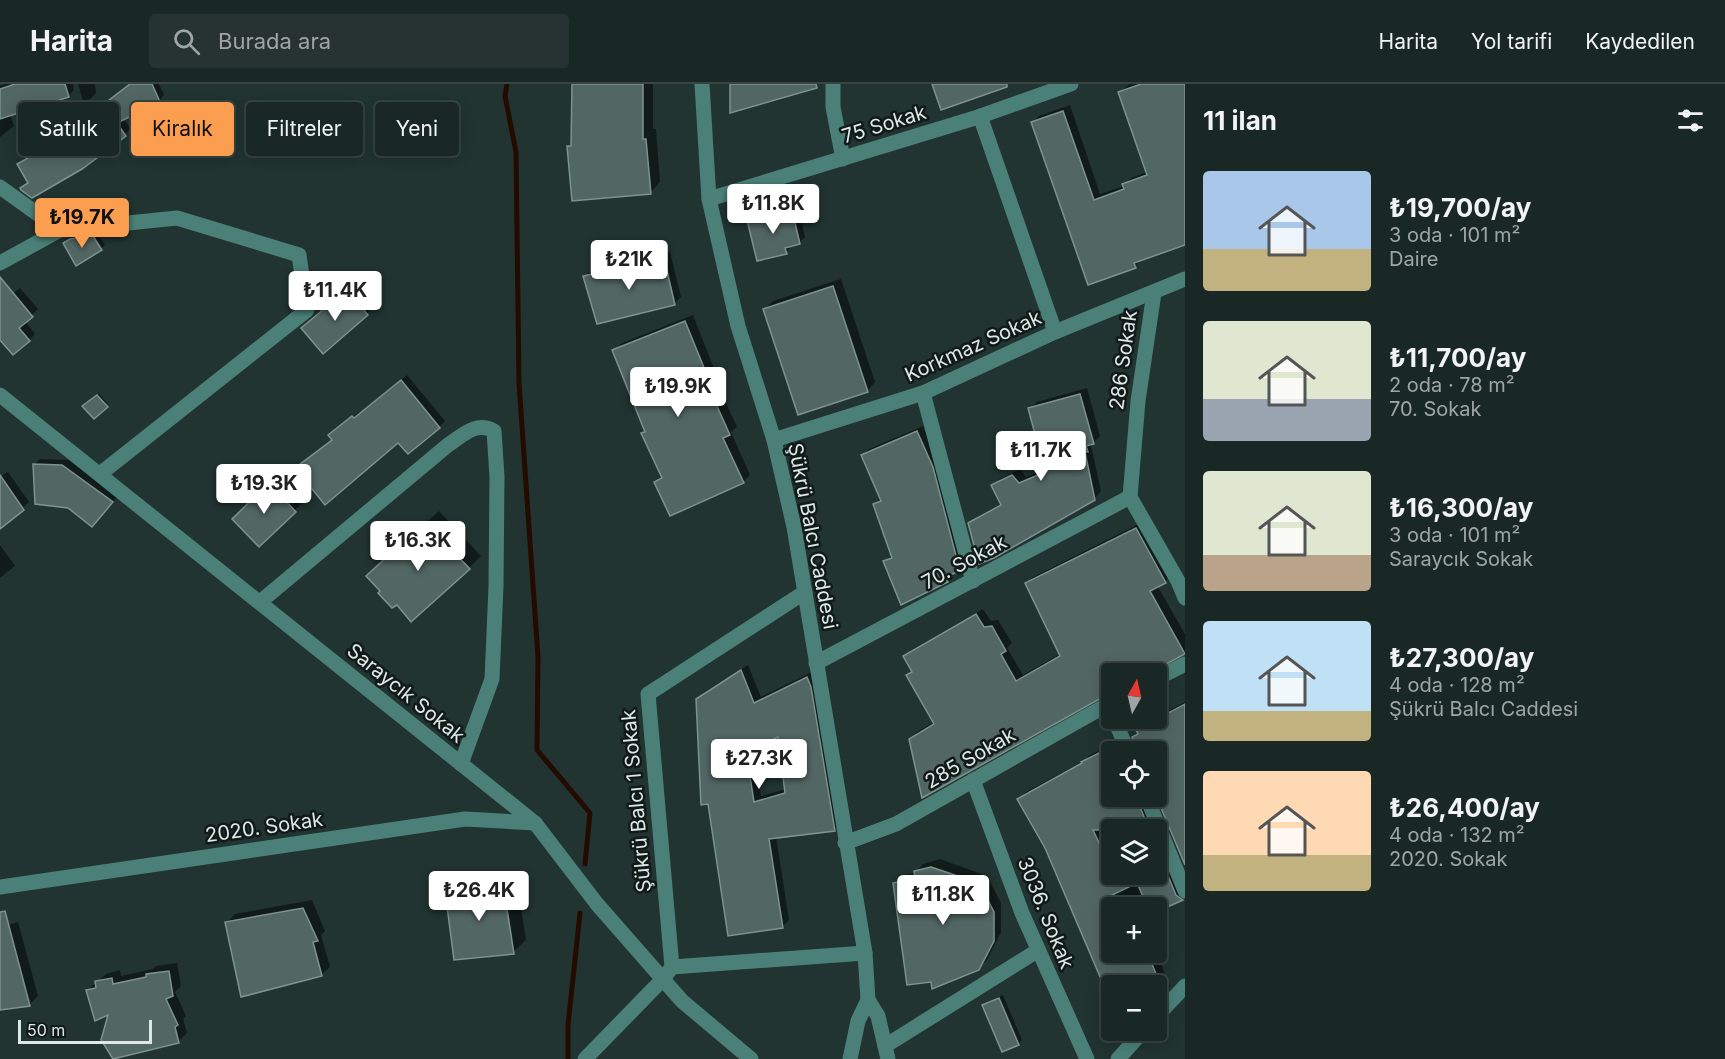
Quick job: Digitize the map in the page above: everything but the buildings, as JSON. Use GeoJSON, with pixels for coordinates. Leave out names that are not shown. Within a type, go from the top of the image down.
{"type":"FeatureCollection","features":[{"type":"Feature","properties":{"kind":"street","name":"Şükrü Balcı Caddesi"},"geometry":{"type":"LineString","coordinates":[[702,84],[709,199],[738,326],[774,440],[794,527],[865,953],[867,1000],[858,1021],[850,1059]]}},
{"type":"Feature","properties":{"kind":"street"},"geometry":{"type":"LineString","coordinates":[[833,84],[833,107],[843,159]]}},
{"type":"Feature","properties":{"kind":"street","name":"75 Sokak"},"geometry":{"type":"LineString","coordinates":[[709,199],[980,116],[1071,84]]}},
{"type":"Feature","properties":{"kind":"street"},"geometry":{"type":"LineString","coordinates":[[980,116],[1055,332]]}},
{"type":"Feature","properties":{"kind":"street"},"geometry":{"type":"LineString","coordinates":[[0,187],[60,230]]}},
{"type":"Feature","properties":{"kind":"street"},"geometry":{"type":"LineString","coordinates":[[0,263],[60,230],[177,218],[299,255],[307,310],[100,474]]}},
{"type":"Feature","properties":{"kind":"street","name":"Korkmaz Sokak"},"geometry":{"type":"LineString","coordinates":[[774,440],[924,393],[1055,332],[1185,279]]}},
{"type":"Feature","properties":{"kind":"street","name":"286 Sokak"},"geometry":{"type":"LineString","coordinates":[[1130,497],[1138,400],[1154,293]]}},
{"type":"Feature","properties":{"kind":"street"},"geometry":{"type":"LineString","coordinates":[[924,393],[973,581]]}},
{"type":"Feature","properties":{"kind":"street","name":"Saraycık Sokak"},"geometry":{"type":"LineString","coordinates":[[0,395],[535,823],[597,904],[668,973],[682,1001],[751,1059]]}},
{"type":"Feature","properties":{"kind":"street"},"geometry":{"type":"LineString","coordinates":[[260,602],[448,445],[472,428],[488,428],[494,431],[497,477],[492,679],[462,764]]}},
{"type":"Feature","properties":{"kind":"street"},"geometry":{"type":"LineString","coordinates":[[1130,497],[1182,579],[1185,598]]}},
{"type":"Feature","properties":{"kind":"street","name":"70. Sokak"},"geometry":{"type":"LineString","coordinates":[[816,663],[1130,497]]}},
{"type":"Feature","properties":{"kind":"street","name":"Şükrü Balcı 1 Sokak"},"geometry":{"type":"LineString","coordinates":[[668,973],[648,694],[805,592]]}},
{"type":"Feature","properties":{"kind":"street"},"geometry":{"type":"LineString","coordinates":[[1167,673],[1185,664]]}},
{"type":"Feature","properties":{"kind":"street","name":"285 Sokak"},"geometry":{"type":"LineString","coordinates":[[845,843],[896,824],[1101,711]]}},
{"type":"Feature","properties":{"kind":"street","name":"3036. Sokak"},"geometry":{"type":"LineString","coordinates":[[973,780],[1037,951],[1087,1059]]}},
{"type":"Feature","properties":{"kind":"street"},"geometry":{"type":"LineString","coordinates":[[1151,807],[1185,891]]}},
{"type":"Feature","properties":{"kind":"street","name":"2020. Sokak"},"geometry":{"type":"LineString","coordinates":[[0,887],[465,819],[535,823]]}},
{"type":"Feature","properties":{"kind":"street"},"geometry":{"type":"LineString","coordinates":[[886,1052],[1037,951]]}},
{"type":"Feature","properties":{"kind":"street"},"geometry":{"type":"LineString","coordinates":[[585,1059],[668,973],[865,953]]}},
{"type":"Feature","properties":{"kind":"street"},"geometry":{"type":"LineString","coordinates":[[1167,1005],[1185,986]]}},
{"type":"Feature","properties":{"kind":"street","name":"Şükrü Balcı Caddesi"},"geometry":{"type":"LineString","coordinates":[[867,1000],[878,1016],[886,1052]]}},
{"type":"Feature","properties":{"kind":"street"},"geometry":{"type":"LineString","coordinates":[[1118,1059],[1134,1041]]}},
{"type":"Feature","properties":{"kind":"waterway"},"geometry":{"type":"LineString","coordinates":[[507,84],[505,96],[516,152],[519,383],[538,657],[537,750],[590,813],[585,864]]}},
{"type":"Feature","properties":{"kind":"waterway"},"geometry":{"type":"LineString","coordinates":[[568,1059],[568,1025],[580,913]]}}]}
